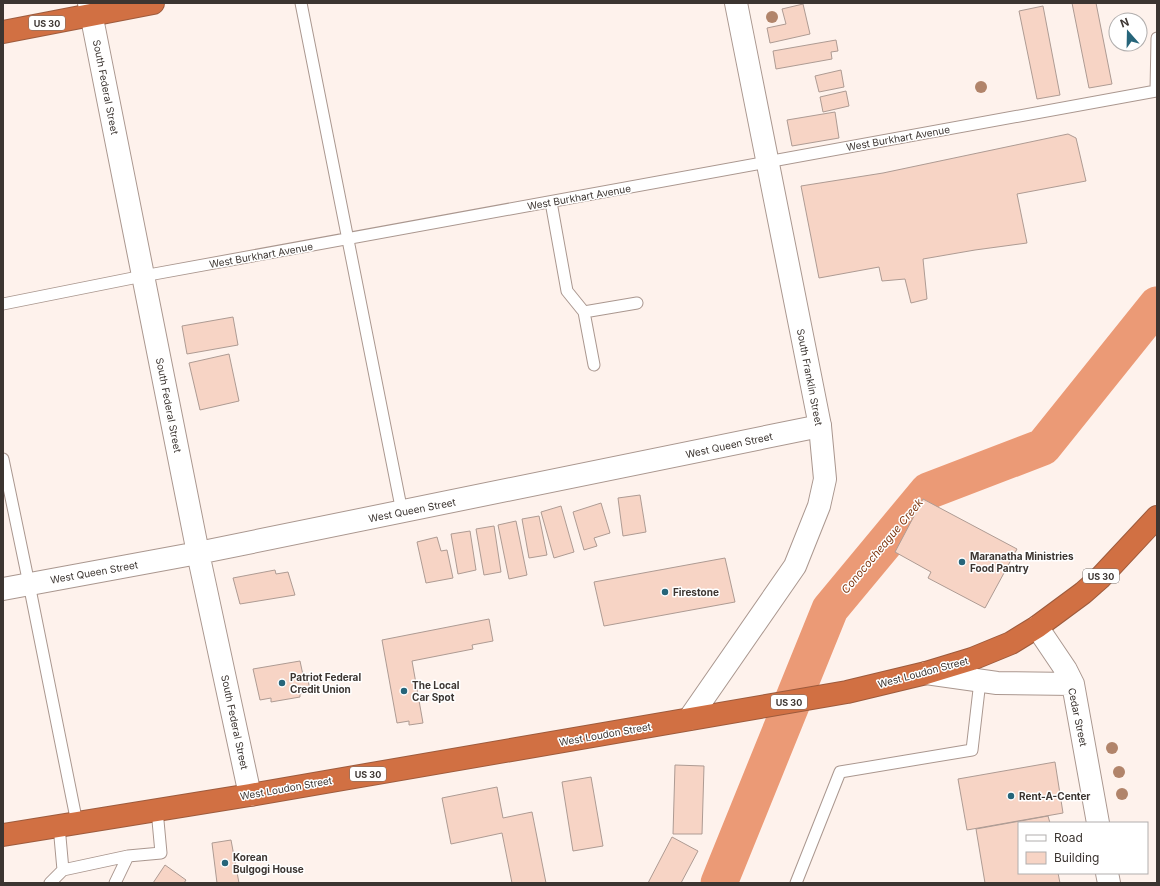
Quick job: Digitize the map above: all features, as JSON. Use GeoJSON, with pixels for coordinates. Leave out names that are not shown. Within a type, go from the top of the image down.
{"type":"FeatureCollection","features":[{"type":"Feature","properties":{"kind":"highway","name":"US 30"},"geometry":{"type":"LineString","coordinates":[[3,32],[90,9],[153,3]]}},
{"type":"Feature","properties":{"kind":"highway","name":"West Loudon Street"},"geometry":{"type":"LineString","coordinates":[[3,835],[250,795],[847,692],[926,673],[972,659],[1011,643],[1037,627],[1083,593],[1100,578],[1157,517]]}},
{"type":"Feature","properties":{"kind":"street","name":"South Franklin Street"},"geometry":{"type":"LineString","coordinates":[[689,719],[795,566],[819,506],[825,479],[820,426],[736,3]]}},
{"type":"Feature","properties":{"kind":"street","name":"South Federal Street"},"geometry":{"type":"LineString","coordinates":[[90,9],[198,553],[250,795]]}},
{"type":"Feature","properties":{"kind":"street","name":"West Queen Street"},"geometry":{"type":"LineString","coordinates":[[3,589],[198,553],[820,426]]}},
{"type":"Feature","properties":{"kind":"street"},"geometry":{"type":"LineString","coordinates":[[1037,627],[1066,670],[1073,684]]}},
{"type":"Feature","properties":{"kind":"street","name":"Cedar Street"},"geometry":{"type":"LineString","coordinates":[[926,673],[998,683],[1073,684],[1098,822]]}},
{"type":"Feature","properties":{"kind":"lane"},"geometry":{"type":"LineString","coordinates":[[301,3],[402,512]]}},
{"type":"Feature","properties":{"kind":"lane"},"geometry":{"type":"LineString","coordinates":[[1156,91],[1157,38]]}},
{"type":"Feature","properties":{"kind":"lane","name":"West Burkhart Avenue"},"geometry":{"type":"LineString","coordinates":[[3,304],[143,276],[1156,91]]}},
{"type":"Feature","properties":{"kind":"lane"},"geometry":{"type":"LineString","coordinates":[[551,202],[567,291],[584,312],[594,365]]}},
{"type":"Feature","properties":{"kind":"lane"},"geometry":{"type":"LineString","coordinates":[[584,312],[637,302]]}},
{"type":"Feature","properties":{"kind":"lane"},"geometry":{"type":"LineString","coordinates":[[3,460],[30,584],[68,824],[63,870]]}},
{"type":"Feature","properties":{"kind":"lane"},"geometry":{"type":"LineString","coordinates":[[796,883],[840,772],[972,750],[980,681]]}},
{"type":"Feature","properties":{"kind":"lane"},"geometry":{"type":"LineString","coordinates":[[50,883],[63,870],[128,856],[160,853],[157,810]]}},
{"type":"Feature","properties":{"kind":"lane"},"geometry":{"type":"LineString","coordinates":[[115,883],[128,856]]}},
{"type":"Feature","properties":{"kind":"building"},"geometry":{"type":"Polygon","coordinates":[[[1072,3],[1096,3],[1112,84],[1089,88],[1072,3]]]}},
{"type":"Feature","properties":{"kind":"building"},"geometry":{"type":"Polygon","coordinates":[[[803,4],[810,34],[770,43],[767,28],[786,24],[782,9],[803,4]]]}},
{"type":"Feature","properties":{"kind":"building"},"geometry":{"type":"Polygon","coordinates":[[[1043,6],[1060,95],[1037,99],[1019,11],[1043,6]]]}},
{"type":"Feature","properties":{"kind":"building"},"geometry":{"type":"Polygon","coordinates":[[[836,40],[838,51],[831,52],[832,59],[776,69],[773,51],[836,40]]]}},
{"type":"Feature","properties":{"kind":"building"},"geometry":{"type":"Polygon","coordinates":[[[841,70],[844,87],[819,92],[815,76],[841,70]]]}},
{"type":"Feature","properties":{"kind":"building"},"geometry":{"type":"Polygon","coordinates":[[[846,91],[849,106],[823,112],[820,97],[846,91]]]}},
{"type":"Feature","properties":{"kind":"building"},"geometry":{"type":"Polygon","coordinates":[[[835,112],[839,138],[792,146],[787,120],[835,112]]]}},
{"type":"Feature","properties":{"kind":"building"},"geometry":{"type":"Polygon","coordinates":[[[1068,134],[1076,138],[1086,181],[1017,194],[1027,243],[923,259],[927,299],[911,303],[905,279],[882,281],[879,267],[819,278],[801,186],[883,173],[1068,134]]]}},
{"type":"Feature","properties":{"kind":"building"},"geometry":{"type":"Polygon","coordinates":[[[233,317],[238,345],[187,354],[182,326],[233,317]]]}},
{"type":"Feature","properties":{"kind":"building"},"geometry":{"type":"Polygon","coordinates":[[[229,354],[239,401],[200,410],[189,363],[229,354]]]}},
{"type":"Feature","properties":{"kind":"building"},"geometry":{"type":"Polygon","coordinates":[[[640,495],[646,532],[623,536],[618,498],[640,495]]]}},
{"type":"Feature","properties":{"kind":"building","name":"Maranatha Ministries Food Pantry"},"geometry":{"type":"Polygon","coordinates":[[[923,499],[1017,549],[985,608],[928,578],[931,572],[895,552],[923,499]]]}},
{"type":"Feature","properties":{"kind":"building"},"geometry":{"type":"Polygon","coordinates":[[[601,503],[610,533],[594,538],[597,546],[584,550],[573,512],[601,503]]]}},
{"type":"Feature","properties":{"kind":"building"},"geometry":{"type":"Polygon","coordinates":[[[561,506],[574,552],[554,558],[541,512],[561,506]]]}},
{"type":"Feature","properties":{"kind":"building"},"geometry":{"type":"Polygon","coordinates":[[[539,516],[547,555],[529,558],[522,519],[539,516]]]}},
{"type":"Feature","properties":{"kind":"building"},"geometry":{"type":"Polygon","coordinates":[[[516,521],[527,575],[509,579],[498,525],[516,521]]]}},
{"type":"Feature","properties":{"kind":"building"},"geometry":{"type":"Polygon","coordinates":[[[494,526],[501,572],[484,575],[476,529],[494,526]]]}},
{"type":"Feature","properties":{"kind":"building"},"geometry":{"type":"Polygon","coordinates":[[[470,531],[476,570],[458,574],[451,534],[470,531]]]}},
{"type":"Feature","properties":{"kind":"building"},"geometry":{"type":"Polygon","coordinates":[[[437,537],[441,551],[447,550],[453,578],[426,583],[417,542],[437,537]]]}},
{"type":"Feature","properties":{"kind":"building","name":"Firestone"},"geometry":{"type":"Polygon","coordinates":[[[725,558],[735,602],[604,626],[594,582],[725,558]]]}},
{"type":"Feature","properties":{"kind":"building"},"geometry":{"type":"Polygon","coordinates":[[[275,570],[276,574],[288,572],[295,595],[240,604],[233,578],[275,570]]]}},
{"type":"Feature","properties":{"kind":"building","name":"The Local Car Spot"},"geometry":{"type":"Polygon","coordinates":[[[489,619],[493,641],[472,645],[473,649],[412,661],[423,723],[409,725],[409,721],[397,723],[382,640],[489,619]]]}},
{"type":"Feature","properties":{"kind":"building","name":"Patriot Federal Credit Union"},"geometry":{"type":"Polygon","coordinates":[[[300,661],[303,675],[307,674],[310,691],[300,694],[300,697],[271,702],[271,698],[260,700],[253,669],[300,661]]]}},
{"type":"Feature","properties":{"kind":"building","name":"Rent-A-Center"},"geometry":{"type":"Polygon","coordinates":[[[1055,762],[1063,813],[967,830],[958,779],[1055,762]]]}},
{"type":"Feature","properties":{"kind":"building"},"geometry":{"type":"Polygon","coordinates":[[[675,765],[704,766],[702,834],[673,834],[675,765]]]}},
{"type":"Feature","properties":{"kind":"building"},"geometry":{"type":"Polygon","coordinates":[[[591,777],[603,846],[573,851],[562,782],[591,777]]]}},
{"type":"Feature","properties":{"kind":"building"},"geometry":{"type":"Polygon","coordinates":[[[497,787],[503,818],[532,812],[546,883],[512,883],[502,833],[451,844],[442,798],[497,787]]]}},
{"type":"Feature","properties":{"kind":"building"},"geometry":{"type":"Polygon","coordinates":[[[1048,816],[1050,822],[1018,822],[1018,874],[1058,874],[1060,883],[985,883],[976,829],[1048,816]]]}},
{"type":"Feature","properties":{"kind":"building"},"geometry":{"type":"Polygon","coordinates":[[[672,837],[698,851],[681,883],[648,883],[672,837]]]}},
{"type":"Feature","properties":{"kind":"building","name":"Korean Bulgogi House"},"geometry":{"type":"Polygon","coordinates":[[[231,840],[239,883],[217,883],[212,843],[231,840]]]}},
{"type":"Feature","properties":{"kind":"building"},"geometry":{"type":"Polygon","coordinates":[[[165,865],[186,880],[184,883],[153,883],[165,865]]]}},
{"type":"Feature","properties":{"kind":"waterway","name":"Conococheague Creek"},"geometry":{"type":"LineString","coordinates":[[719,883],[830,609],[928,491],[1043,447],[1157,305]]}},
{"type":"Feature","properties":{"kind":"place","name":"Maranatha Ministries Food Pantry"},"geometry":{"type":"Point","coordinates":[962,562]}},
{"type":"Feature","properties":{"kind":"place","name":"Firestone"},"geometry":{"type":"Point","coordinates":[665,592]}},
{"type":"Feature","properties":{"kind":"place","name":"Patriot Federal Credit Union"},"geometry":{"type":"Point","coordinates":[282,683]}},
{"type":"Feature","properties":{"kind":"place","name":"The Local Car Spot"},"geometry":{"type":"Point","coordinates":[404,691]}},
{"type":"Feature","properties":{"kind":"place","name":"Rent-A-Center"},"geometry":{"type":"Point","coordinates":[1011,796]}},
{"type":"Feature","properties":{"kind":"place","name":"Korean Bulgogi House"},"geometry":{"type":"Point","coordinates":[225,863]}}]}
